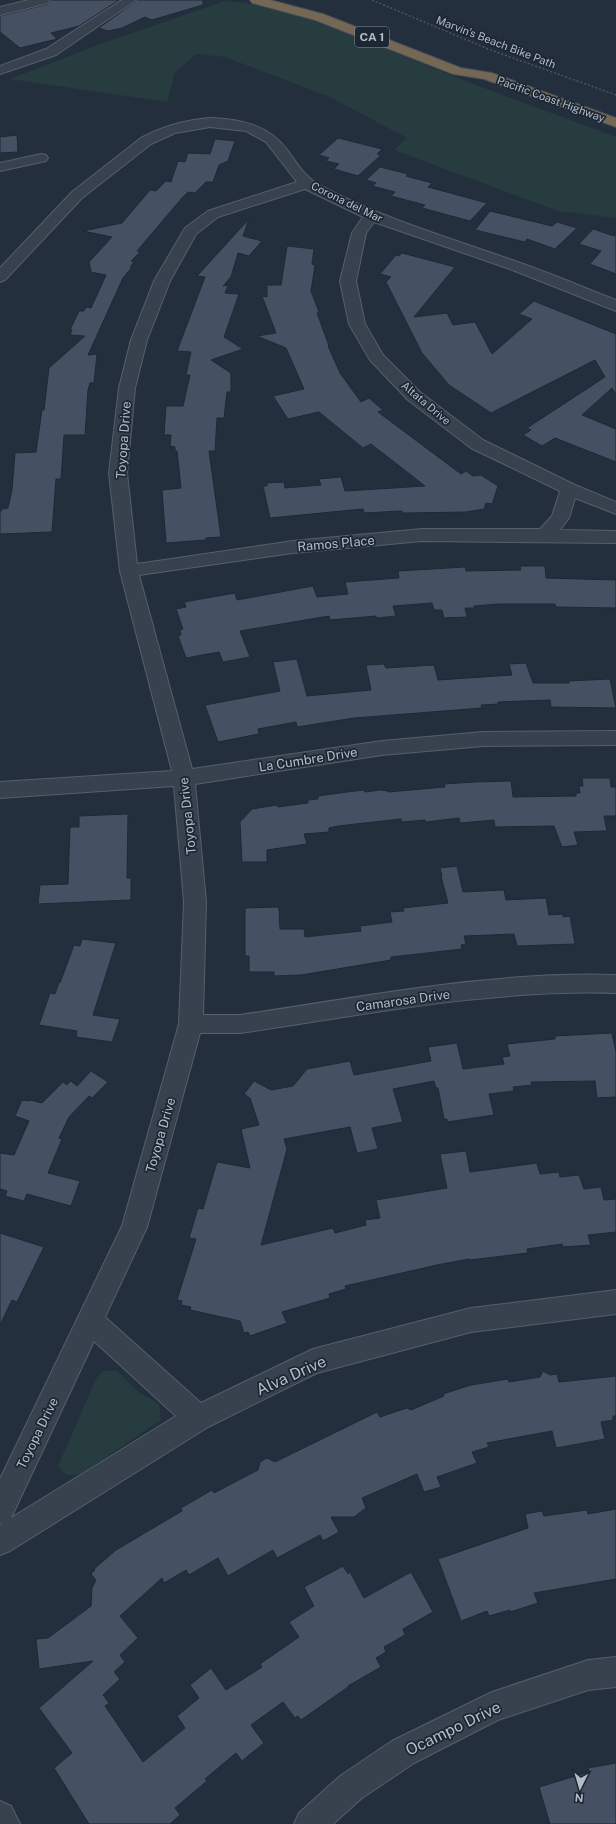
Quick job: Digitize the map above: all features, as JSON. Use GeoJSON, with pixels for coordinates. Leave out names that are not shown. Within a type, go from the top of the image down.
{"type":"FeatureCollection","features":[{"type":"Feature","properties":{"kind":"highway","name":"Pacific Coast Highway"},"geometry":{"type":"LineString","coordinates":[[256,0],[319,17],[458,71],[487,76],[616,123]]}},
{"type":"Feature","properties":{"kind":"highway"},"geometry":{"type":"LineString","coordinates":[[279,0],[327,14],[442,58],[470,65]]}},
{"type":"Feature","properties":{"kind":"highway","name":"Pacific Coast Highway"},"geometry":{"type":"LineString","coordinates":[[298,0],[369,23],[470,65],[487,76]]}},
{"type":"Feature","properties":{"kind":"street"},"geometry":{"type":"LineString","coordinates":[[0,11],[44,0]]}},
{"type":"Feature","properties":{"kind":"street"},"geometry":{"type":"LineString","coordinates":[[0,70],[51,52],[130,0]]}},
{"type":"Feature","properties":{"kind":"street","name":"Corona del Mar"},"geometry":{"type":"LineString","coordinates":[[0,277],[77,195],[146,141],[154,136],[178,127],[220,123],[250,128],[262,133],[273,140],[281,149],[292,166],[307,184],[371,216],[510,264],[616,306]]}},
{"type":"Feature","properties":{"kind":"street"},"geometry":{"type":"LineString","coordinates":[[0,167],[41,158]]}},
{"type":"Feature","properties":{"kind":"street","name":"Toyopa Drive"},"geometry":{"type":"LineString","coordinates":[[0,1510],[91,1321],[134,1227],[191,1024],[195,902],[184,778],[129,571],[118,473],[127,388],[139,340],[162,281],[190,231],[213,214],[307,184]]}},
{"type":"Feature","properties":{"kind":"street","name":"Altata Drive"},"geometry":{"type":"LineString","coordinates":[[371,216],[359,233],[348,281],[357,324],[376,357],[414,396],[477,444],[569,489],[616,508]]}},
{"type":"Feature","properties":{"kind":"street"},"geometry":{"type":"LineString","coordinates":[[546,535],[560,518],[569,489]]}},
{"type":"Feature","properties":{"kind":"street","name":"Ramos Place"},"geometry":{"type":"LineString","coordinates":[[129,571],[293,547],[422,535],[546,535],[616,537]]}},
{"type":"Feature","properties":{"kind":"street","name":"La Cumbre Drive"},"geometry":{"type":"LineString","coordinates":[[0,790],[184,778],[382,748],[483,739],[616,738]]}},
{"type":"Feature","properties":{"kind":"street","name":"Camarosa Drive"},"geometry":{"type":"LineString","coordinates":[[191,1024],[240,1024],[487,988],[587,983],[616,984]]}},
{"type":"Feature","properties":{"kind":"street","name":"Alva Drive"},"geometry":{"type":"LineString","coordinates":[[0,1540],[198,1418],[313,1362],[471,1320],[616,1302]]}},
{"type":"Feature","properties":{"kind":"street"},"geometry":{"type":"LineString","coordinates":[[91,1321],[198,1418]]}},
{"type":"Feature","properties":{"kind":"street","name":"Ocampo Drive"},"geometry":{"type":"LineString","coordinates":[[310,1824],[351,1787],[402,1752],[485,1710],[588,1675],[616,1672]]}},
{"type":"Feature","properties":{"kind":"street"},"geometry":{"type":"LineString","coordinates":[[0,1817],[4,1824]]}},
{"type":"Feature","properties":{"kind":"path","name":"Marvin's Beach Bike Path"},"geometry":{"type":"LineString","coordinates":[[372,0],[488,49],[616,95]]}},
{"type":"Feature","properties":{"kind":"green space"},"geometry":{"type":"Polygon","coordinates":[[[225,1],[276,9],[326,25],[471,83],[616,137],[616,218],[558,211],[394,150],[407,138],[330,97],[225,57],[196,54],[175,72],[167,102],[10,79],[103,43],[225,1]]]}},
{"type":"Feature","properties":{"kind":"green space"},"geometry":{"type":"Polygon","coordinates":[[[103,1371],[117,1371],[137,1391],[159,1404],[161,1420],[81,1474],[66,1475],[58,1466],[97,1377],[103,1371]]]}},
{"type":"Feature","properties":{"kind":"building"},"geometry":{"type":"Polygon","coordinates":[[[51,0],[119,0],[79,26],[51,33],[57,39],[20,48],[0,32],[0,16],[48,4],[51,0]]]}},
{"type":"Feature","properties":{"kind":"building"},"geometry":{"type":"Polygon","coordinates":[[[137,0],[203,0],[203,5],[152,20],[145,17],[122,28],[108,31],[99,28],[137,0]]]}},
{"type":"Feature","properties":{"kind":"building"},"geometry":{"type":"Polygon","coordinates":[[[17,135],[18,152],[0,153],[0,137],[17,135]]]}},
{"type":"Feature","properties":{"kind":"building"},"geometry":{"type":"Polygon","coordinates":[[[338,138],[382,149],[377,154],[381,155],[358,176],[334,169],[339,164],[326,161],[329,158],[319,155],[338,138]]]}},
{"type":"Feature","properties":{"kind":"building"},"geometry":{"type":"Polygon","coordinates":[[[215,139],[235,141],[228,161],[219,165],[213,182],[206,182],[195,193],[188,192],[137,251],[140,252],[131,261],[134,262],[130,267],[132,267],[123,278],[88,355],[97,354],[94,383],[90,383],[88,390],[85,435],[64,435],[61,479],[56,479],[52,532],[0,534],[0,512],[2,509],[8,508],[12,490],[15,453],[36,452],[42,410],[44,410],[49,368],[85,336],[70,335],[72,330],[70,330],[79,311],[84,311],[86,307],[91,308],[106,275],[91,272],[89,262],[112,237],[83,231],[122,223],[150,190],[156,191],[166,181],[171,182],[178,161],[185,162],[188,153],[210,154],[215,139]]]}},
{"type":"Feature","properties":{"kind":"building"},"geometry":{"type":"Polygon","coordinates":[[[380,167],[408,174],[406,176],[432,183],[428,187],[487,203],[470,221],[422,208],[425,205],[391,196],[395,192],[372,186],[376,183],[366,180],[380,167]]]}},
{"type":"Feature","properties":{"kind":"building"},"geometry":{"type":"Polygon","coordinates":[[[490,211],[552,226],[557,222],[577,228],[555,249],[527,239],[525,242],[475,230],[490,211]]]}},
{"type":"Feature","properties":{"kind":"building"},"geometry":{"type":"Polygon","coordinates":[[[249,219],[243,236],[262,241],[249,256],[238,253],[231,277],[223,286],[228,285],[225,293],[239,294],[224,337],[243,349],[211,360],[231,373],[231,392],[227,392],[224,418],[217,418],[215,451],[209,451],[221,537],[206,538],[206,540],[166,543],[162,490],[181,488],[177,451],[175,451],[175,447],[170,446],[171,435],[164,435],[166,406],[183,406],[190,375],[186,375],[191,352],[177,351],[205,277],[197,276],[249,219]]]}},
{"type":"Feature","properties":{"kind":"building"},"geometry":{"type":"Polygon","coordinates":[[[593,229],[614,236],[616,233],[616,274],[590,264],[601,251],[579,244],[593,229]]]}},
{"type":"Feature","properties":{"kind":"building"},"geometry":{"type":"Polygon","coordinates":[[[287,246],[314,249],[312,264],[315,265],[311,291],[319,312],[317,313],[328,346],[340,373],[361,402],[369,398],[383,410],[378,412],[461,474],[466,471],[473,476],[481,475],[498,486],[492,504],[486,503],[484,509],[466,512],[402,513],[402,511],[364,513],[363,509],[270,518],[263,486],[267,486],[267,483],[284,482],[285,488],[321,485],[319,479],[341,477],[345,491],[425,486],[371,444],[363,448],[319,412],[288,419],[273,396],[304,389],[286,348],[257,336],[276,333],[262,296],[267,297],[267,285],[281,285],[287,246]]]}},
{"type":"Feature","properties":{"kind":"building"},"geometry":{"type":"Polygon","coordinates":[[[402,253],[455,267],[414,317],[447,313],[453,325],[475,322],[492,354],[532,319],[519,314],[534,301],[616,334],[616,395],[612,388],[582,415],[616,429],[616,462],[555,438],[542,446],[523,435],[531,430],[527,428],[605,377],[595,360],[491,413],[449,385],[422,353],[386,282],[391,277],[380,274],[396,255],[399,256],[402,253]]]}},
{"type":"Feature","properties":{"kind":"building"},"geometry":{"type":"Polygon","coordinates":[[[520,566],[545,566],[546,578],[616,580],[616,608],[556,607],[555,604],[498,604],[474,606],[475,608],[465,608],[467,617],[444,618],[442,610],[434,610],[432,603],[393,606],[396,616],[376,618],[376,616],[330,620],[329,616],[240,631],[250,657],[223,662],[219,652],[186,658],[178,636],[181,635],[180,630],[183,629],[176,609],[186,607],[184,602],[235,593],[237,600],[313,586],[317,597],[348,594],[345,582],[399,578],[398,571],[465,567],[466,571],[521,570],[520,566]]]}},
{"type":"Feature","properties":{"kind":"building"},"geometry":{"type":"Polygon","coordinates":[[[297,659],[307,696],[371,690],[366,665],[384,664],[386,668],[434,665],[438,680],[512,675],[509,664],[526,663],[533,683],[569,683],[569,681],[610,679],[616,708],[551,707],[550,700],[498,702],[498,704],[481,705],[482,708],[354,718],[297,727],[296,722],[258,729],[259,734],[218,742],[205,705],[280,691],[273,662],[297,659]]]}},
{"type":"Feature","properties":{"kind":"building"},"geometry":{"type":"Polygon","coordinates":[[[582,778],[610,778],[611,787],[616,787],[616,816],[604,816],[607,831],[574,832],[578,845],[562,847],[554,826],[495,827],[494,820],[460,823],[459,818],[426,822],[425,820],[402,822],[401,819],[338,826],[329,828],[329,832],[304,834],[307,844],[267,850],[267,862],[242,862],[240,822],[252,809],[277,805],[278,807],[308,803],[308,800],[318,799],[318,796],[347,792],[380,790],[388,792],[445,787],[444,784],[475,782],[511,781],[513,797],[576,796],[576,793],[580,793],[579,786],[583,786],[582,778]]]}},
{"type":"Feature","properties":{"kind":"building"},"geometry":{"type":"Polygon","coordinates":[[[128,814],[127,878],[131,878],[131,900],[38,904],[40,885],[68,884],[70,827],[79,827],[79,816],[128,814]]]}},
{"type":"Feature","properties":{"kind":"building"},"geometry":{"type":"Polygon","coordinates":[[[457,866],[463,892],[504,890],[506,900],[546,898],[549,915],[563,914],[563,917],[570,916],[575,944],[517,946],[514,934],[464,936],[466,944],[461,945],[462,949],[391,957],[391,960],[301,975],[274,976],[274,972],[249,972],[249,956],[245,956],[245,908],[277,907],[279,908],[280,929],[304,929],[305,937],[361,931],[360,926],[392,922],[390,912],[404,911],[403,908],[448,903],[440,868],[457,866]]]}},
{"type":"Feature","properties":{"kind":"building"},"geometry":{"type":"Polygon","coordinates":[[[82,939],[116,943],[93,1015],[120,1019],[112,1042],[76,1037],[77,1031],[39,1025],[50,993],[55,994],[74,945],[80,946],[82,939]]]}},
{"type":"Feature","properties":{"kind":"building"},"geometry":{"type":"Polygon","coordinates":[[[612,1033],[616,1052],[616,1097],[597,1098],[595,1081],[531,1082],[532,1085],[513,1087],[514,1091],[489,1094],[494,1115],[447,1122],[447,1119],[444,1119],[438,1088],[436,1088],[434,1081],[393,1089],[403,1122],[372,1128],[378,1149],[357,1153],[350,1127],[284,1139],[287,1149],[261,1245],[333,1228],[335,1233],[366,1225],[365,1220],[380,1218],[376,1200],[447,1188],[440,1154],[466,1151],[470,1172],[537,1163],[540,1174],[559,1172],[560,1177],[579,1175],[584,1189],[601,1187],[604,1200],[616,1199],[616,1232],[588,1235],[591,1245],[563,1247],[562,1244],[527,1249],[528,1253],[469,1259],[345,1286],[346,1289],[329,1294],[330,1298],[282,1312],[287,1323],[250,1336],[248,1332],[244,1333],[240,1321],[190,1310],[191,1307],[181,1305],[182,1301],[177,1300],[196,1239],[189,1238],[198,1208],[203,1209],[217,1162],[250,1168],[241,1129],[259,1125],[250,1098],[244,1094],[254,1081],[271,1090],[293,1086],[307,1069],[350,1061],[354,1075],[431,1061],[428,1047],[457,1043],[463,1069],[504,1064],[502,1057],[510,1056],[507,1044],[555,1039],[555,1036],[612,1033]]]}},
{"type":"Feature","properties":{"kind":"building"},"geometry":{"type":"Polygon","coordinates":[[[91,1071],[108,1082],[92,1098],[89,1096],[69,1117],[59,1138],[62,1139],[48,1173],[80,1181],[71,1206],[27,1194],[24,1201],[5,1196],[7,1191],[0,1189],[0,1153],[14,1155],[29,1121],[15,1116],[22,1100],[42,1103],[63,1082],[67,1085],[71,1081],[77,1086],[91,1071]]]}},
{"type":"Feature","properties":{"kind":"building"},"geometry":{"type":"Polygon","coordinates":[[[0,1233],[44,1247],[17,1302],[12,1300],[0,1325],[0,1233]]]}},
{"type":"Feature","properties":{"kind":"building"},"geometry":{"type":"Polygon","coordinates":[[[543,1371],[550,1375],[557,1374],[559,1382],[616,1376],[616,1416],[613,1416],[613,1420],[601,1422],[605,1439],[556,1448],[552,1431],[487,1443],[489,1447],[472,1452],[477,1463],[437,1477],[441,1487],[424,1492],[417,1474],[362,1498],[366,1508],[354,1517],[331,1517],[339,1532],[323,1541],[320,1535],[277,1558],[273,1550],[228,1576],[218,1558],[189,1575],[186,1570],[164,1583],[162,1578],[120,1616],[138,1638],[120,1655],[125,1662],[114,1672],[120,1679],[103,1695],[109,1703],[105,1706],[143,1762],[185,1728],[177,1716],[199,1698],[190,1685],[211,1668],[226,1690],[262,1667],[260,1664],[299,1637],[289,1622],[314,1606],[304,1587],[343,1566],[348,1574],[350,1572],[364,1598],[411,1572],[433,1612],[403,1629],[405,1635],[384,1647],[386,1652],[376,1658],[381,1667],[348,1686],[301,1720],[298,1716],[295,1718],[283,1702],[251,1725],[264,1743],[242,1761],[236,1753],[205,1779],[207,1781],[175,1808],[180,1815],[170,1824],[89,1824],[54,1768],[72,1753],[39,1708],[93,1661],[39,1669],[36,1639],[48,1638],[91,1606],[92,1588],[96,1580],[91,1574],[95,1570],[94,1569],[116,1550],[182,1511],[181,1508],[212,1490],[214,1493],[258,1470],[260,1462],[267,1458],[275,1462],[377,1412],[380,1417],[407,1408],[411,1410],[444,1396],[443,1394],[471,1385],[508,1379],[509,1382],[540,1377],[543,1371]]]}},
{"type":"Feature","properties":{"kind":"building"},"geometry":{"type":"Polygon","coordinates":[[[616,1509],[616,1579],[534,1593],[538,1603],[510,1612],[510,1610],[489,1616],[487,1611],[461,1621],[438,1559],[528,1528],[525,1514],[542,1511],[544,1516],[587,1510],[588,1514],[616,1509]]]}},
{"type":"Feature","properties":{"kind":"building"},"geometry":{"type":"Polygon","coordinates":[[[616,1763],[616,1824],[550,1824],[539,1787],[589,1772],[588,1768],[616,1763]]]}}]}
